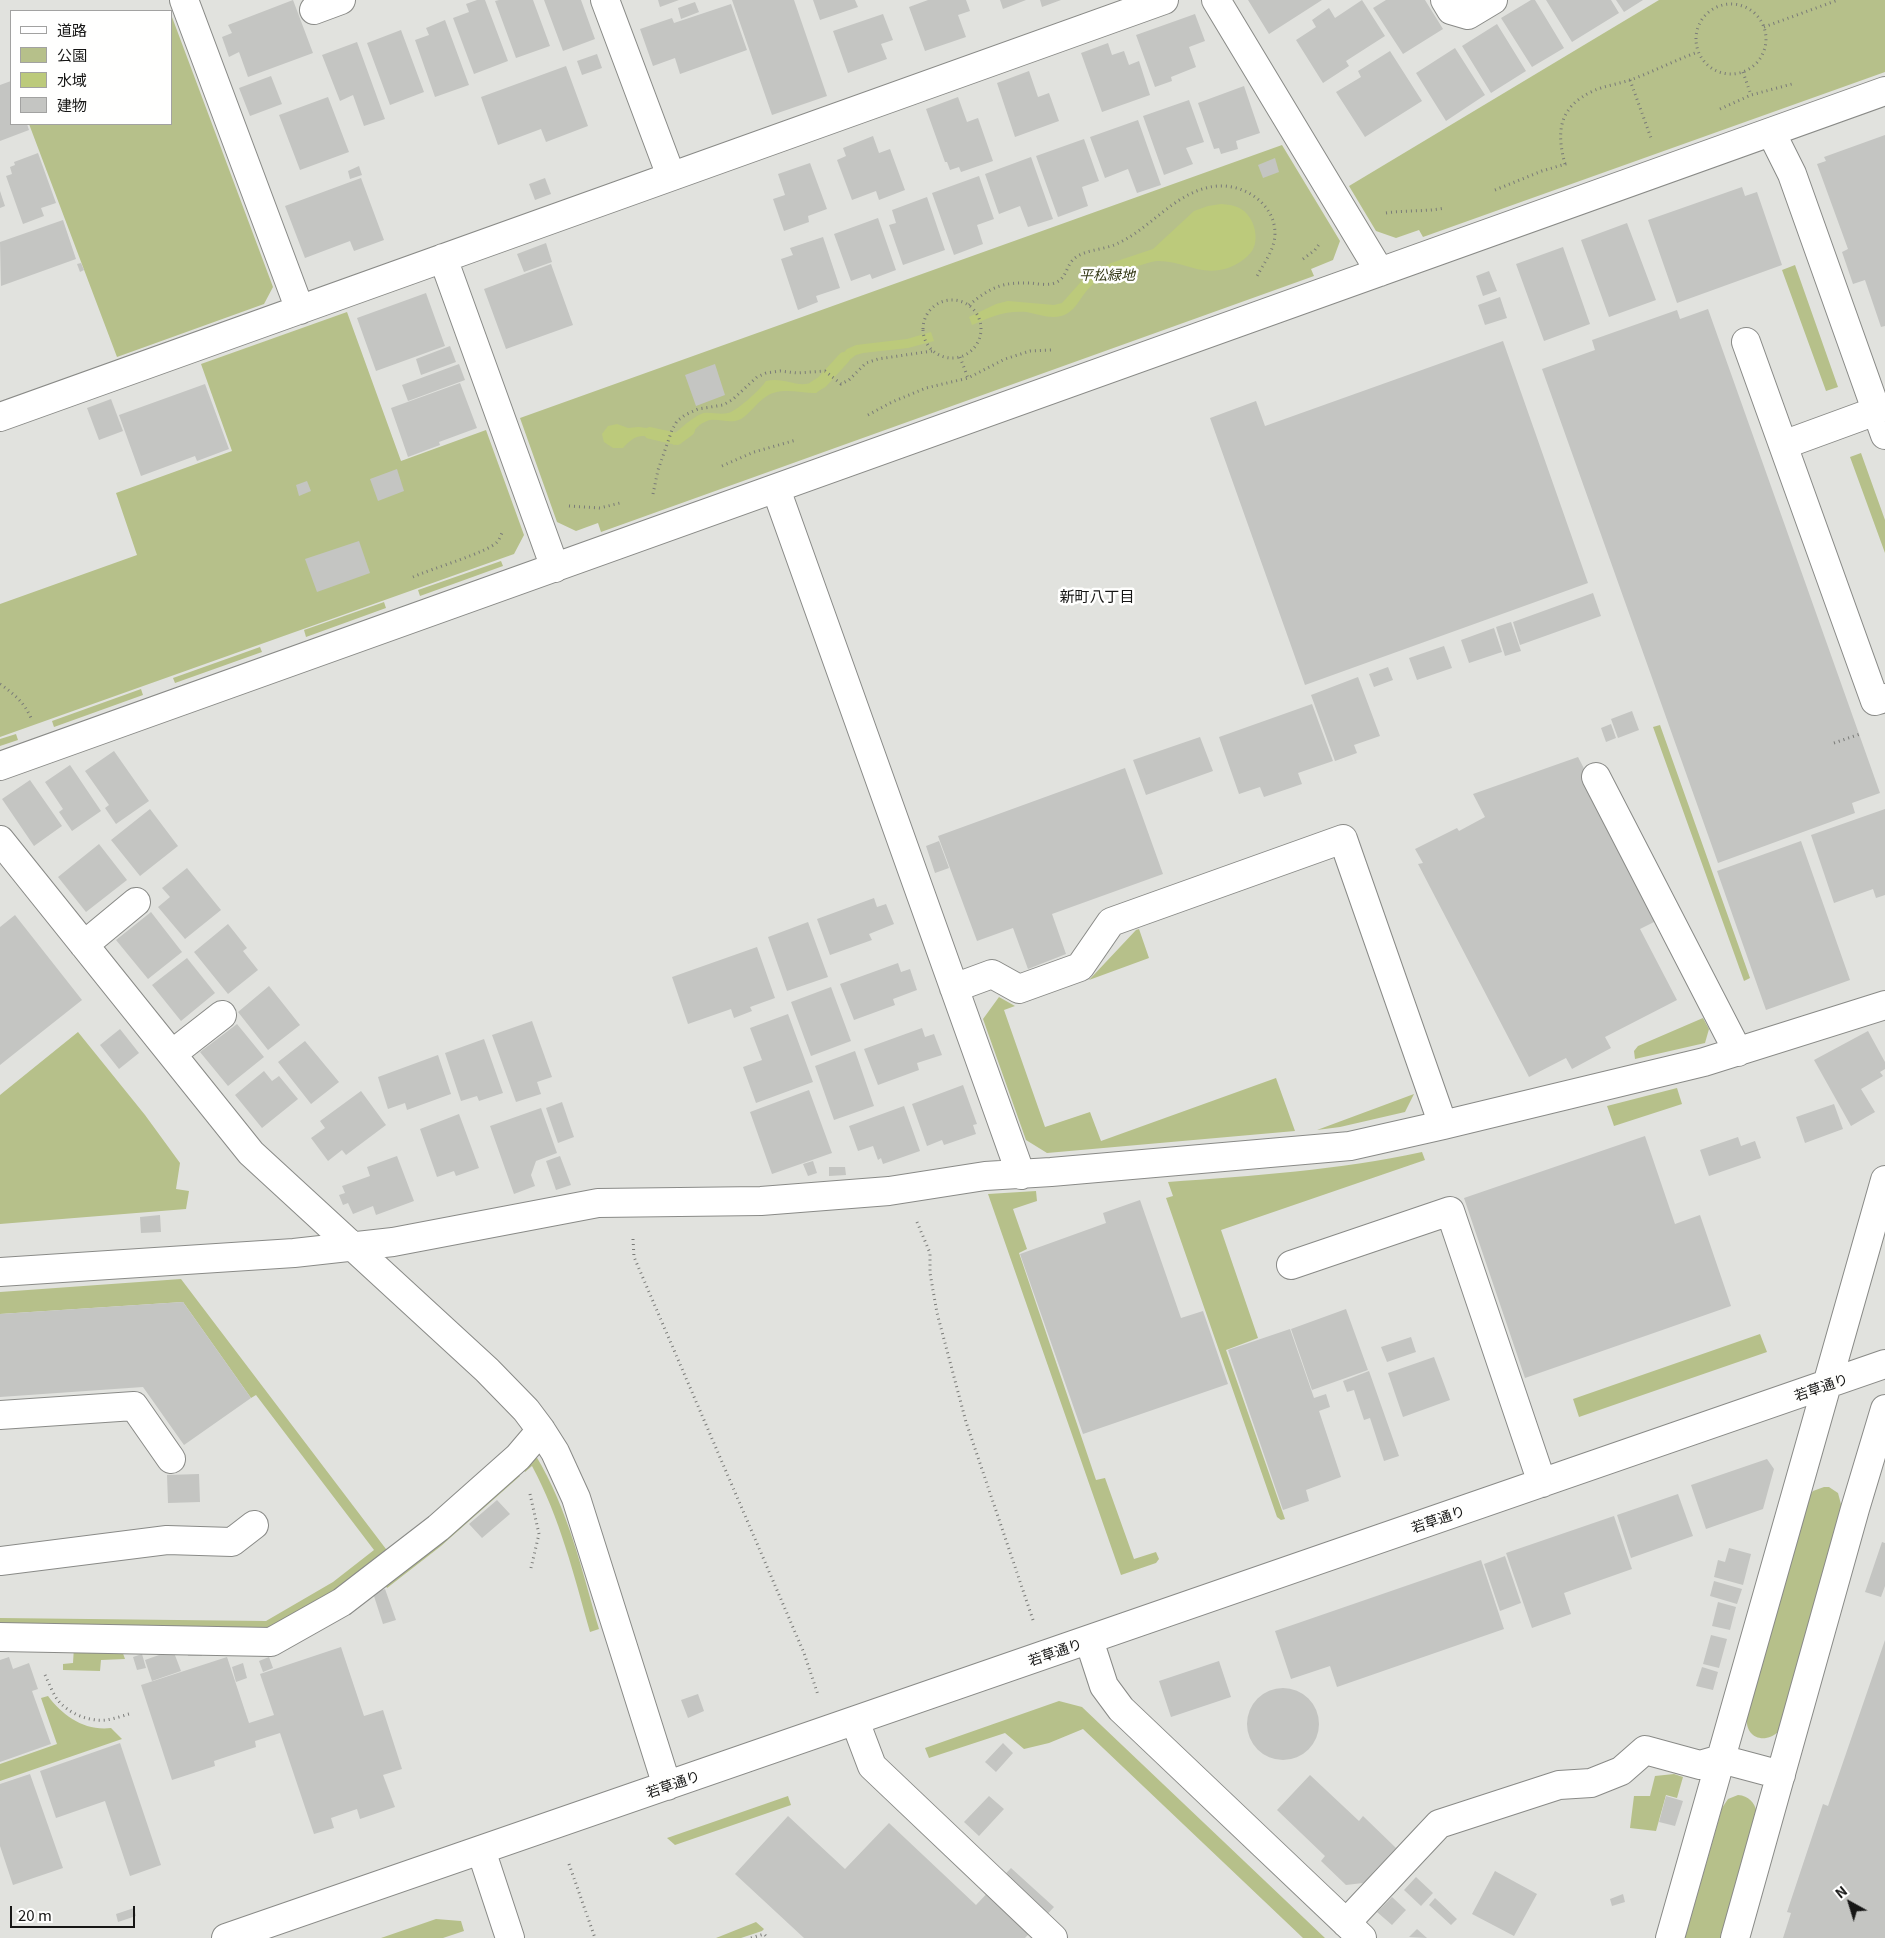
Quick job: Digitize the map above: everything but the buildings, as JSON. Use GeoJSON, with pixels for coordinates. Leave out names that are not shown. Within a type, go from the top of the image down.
{"type":"FeatureCollection","features":[{"type":"Feature","properties":{"kind":"street"},"geometry":{"type":"LineString","coordinates":[[184,0],[300,310]]}},
{"type":"Feature","properties":{"kind":"street"},"geometry":{"type":"LineString","coordinates":[[314,10],[341,0]]}},
{"type":"Feature","properties":{"kind":"street"},"geometry":{"type":"LineString","coordinates":[[605,0],[671,176]]}},
{"type":"Feature","properties":{"kind":"street"},"geometry":{"type":"LineString","coordinates":[[0,418],[1164,0]]}},
{"type":"Feature","properties":{"kind":"street"},"geometry":{"type":"LineString","coordinates":[[1216,0],[1380,272]]}},
{"type":"Feature","properties":{"kind":"street"},"geometry":{"type":"LineString","coordinates":[[1445,0],[1451,10],[1468,16],[1493,0]]}},
{"type":"Feature","properties":{"kind":"street"},"geometry":{"type":"LineString","coordinates":[[0,766],[1885,91]]}},
{"type":"Feature","properties":{"kind":"street"},"geometry":{"type":"LineString","coordinates":[[1771,132],[1792,174],[1881,423],[1783,445]]}},
{"type":"Feature","properties":{"kind":"street"},"geometry":{"type":"LineString","coordinates":[[444,258],[555,568]]}},
{"type":"Feature","properties":{"kind":"street"},"geometry":{"type":"LineString","coordinates":[[1746,342],[1875,701],[1885,698]]}},
{"type":"Feature","properties":{"kind":"street"},"geometry":{"type":"LineString","coordinates":[[776,489],[1021,1175]]}},
{"type":"Feature","properties":{"kind":"street"},"geometry":{"type":"LineString","coordinates":[[1596,777],[1738,1052]]}},
{"type":"Feature","properties":{"kind":"street"},"geometry":{"type":"LineString","coordinates":[[0,840],[251,1153],[487,1370],[526,1410],[541,1430],[555,1452],[576,1498],[667,1786]]}},
{"type":"Feature","properties":{"kind":"street"},"geometry":{"type":"LineString","coordinates":[[954,988],[992,974],[1019,989],[1080,967],[1111,922],[1342,840],[1443,1125]]}},
{"type":"Feature","properties":{"kind":"street"},"geometry":{"type":"LineString","coordinates":[[84,945],[136,902]]}},
{"type":"Feature","properties":{"kind":"street"},"geometry":{"type":"LineString","coordinates":[[0,1272],[294,1253],[393,1242],[598,1203],[638,1201],[761,1201],[904,1189],[985,1176],[1021,1175],[1350,1146],[1704,1062],[1885,1005]]}},
{"type":"Feature","properties":{"kind":"street"},"geometry":{"type":"LineString","coordinates":[[172,1054],[222,1015]]}},
{"type":"Feature","properties":{"kind":"street"},"geometry":{"type":"LineString","coordinates":[[1670,1938],[1885,1180]]}},
{"type":"Feature","properties":{"kind":"street"},"geometry":{"type":"LineString","coordinates":[[1291,1265],[1450,1211],[1542,1483]]}},
{"type":"Feature","properties":{"kind":"street","name":"若草通り"},"geometry":{"type":"LineString","coordinates":[[226,1938],[1885,1364]]}},
{"type":"Feature","properties":{"kind":"street"},"geometry":{"type":"LineString","coordinates":[[0,1415],[134,1406],[171,1459]]}},
{"type":"Feature","properties":{"kind":"street"},"geometry":{"type":"LineString","coordinates":[[1735,1938],[1852,1519],[1885,1409]]}},
{"type":"Feature","properties":{"kind":"street"},"geometry":{"type":"LineString","coordinates":[[0,1637],[271,1642],[342,1602],[438,1528],[512,1462],[541,1430]]}},
{"type":"Feature","properties":{"kind":"street"},"geometry":{"type":"LineString","coordinates":[[0,1561],[167,1540],[232,1542],[254,1525]]}},
{"type":"Feature","properties":{"kind":"street"},"geometry":{"type":"LineString","coordinates":[[1089,1640],[1104,1686],[1120,1709],[1354,1930],[1439,1824],[1559,1785],[1591,1783],[1620,1771],[1645,1750],[1700,1765],[1721,1759],[1781,1775]]}},
{"type":"Feature","properties":{"kind":"street"},"geometry":{"type":"LineString","coordinates":[[842,1725],[872,1766],[1053,1938]]}},
{"type":"Feature","properties":{"kind":"street"},"geometry":{"type":"LineString","coordinates":[[481,1850],[510,1938]]}},
{"type":"Feature","properties":{"kind":"path"},"geometry":{"type":"LineString","coordinates":[[1717,0],[1719,5]]}},
{"type":"Feature","properties":{"kind":"path"},"geometry":{"type":"LineString","coordinates":[[1764,27],[1838,0]]}},
{"type":"Feature","properties":{"kind":"path"},"geometry":{"type":"LineString","coordinates":[[1729,3],[1750,9],[1759,16],[1764,27],[1766,37],[1761,58],[1753,67],[1743,72],[1732,74],[1717,71],[1704,61],[1698,52],[1695,41],[1701,20],[1719,5],[1729,3]]}},
{"type":"Feature","properties":{"kind":"path"},"geometry":{"type":"LineString","coordinates":[[1565,164],[1560,137],[1563,117],[1574,102],[1594,90],[1630,80],[1698,52]]}},
{"type":"Feature","properties":{"kind":"path"},"geometry":{"type":"LineString","coordinates":[[1743,72],[1751,95]]}},
{"type":"Feature","properties":{"kind":"path"},"geometry":{"type":"LineString","coordinates":[[1630,80],[1651,138]]}},
{"type":"Feature","properties":{"kind":"path"},"geometry":{"type":"LineString","coordinates":[[1712,113],[1751,95],[1798,82]]}},
{"type":"Feature","properties":{"kind":"path"},"geometry":{"type":"LineString","coordinates":[[1643,141],[1660,135]]}},
{"type":"Feature","properties":{"kind":"path"},"geometry":{"type":"LineString","coordinates":[[1488,193],[1521,179],[1574,162]]}},
{"type":"Feature","properties":{"kind":"path"},"geometry":{"type":"LineString","coordinates":[[969,305],[982,293],[997,286],[1057,282],[1064,277],[1067,266],[1075,258],[1113,246],[1128,238],[1178,201],[1202,189],[1217,186],[1231,186],[1251,194],[1262,202],[1268,210],[1272,221],[1274,241],[1256,279],[1264,276]]}},
{"type":"Feature","properties":{"kind":"path"},"geometry":{"type":"LineString","coordinates":[[1382,214],[1402,210],[1426,212],[1452,207]]}},
{"type":"Feature","properties":{"kind":"path"},"geometry":{"type":"LineString","coordinates":[[1297,262],[1316,250],[1323,238]]}},
{"type":"Feature","properties":{"kind":"path"},"geometry":{"type":"LineString","coordinates":[[952,299],[969,305],[979,317],[981,332],[974,346],[960,357],[953,358],[946,357],[932,350],[926,344],[922,327],[929,310],[935,304],[952,299]]}},
{"type":"Feature","properties":{"kind":"path"},"geometry":{"type":"LineString","coordinates":[[862,418],[892,402],[926,388],[968,378],[1004,359],[1030,351],[1060,349]]}},
{"type":"Feature","properties":{"kind":"path"},"geometry":{"type":"LineString","coordinates":[[652,494],[672,430],[677,421],[685,415],[703,408],[723,405],[732,400],[757,377],[766,372],[797,373],[824,371],[841,384],[849,380],[866,363],[878,359],[932,350]]}},
{"type":"Feature","properties":{"kind":"path"},"geometry":{"type":"LineString","coordinates":[[960,357],[968,378]]}},
{"type":"Feature","properties":{"kind":"path"},"geometry":{"type":"LineString","coordinates":[[714,470],[754,452],[797,440]]}},
{"type":"Feature","properties":{"kind":"path"},"geometry":{"type":"LineString","coordinates":[[646,496],[660,492]]}},
{"type":"Feature","properties":{"kind":"path"},"geometry":{"type":"LineString","coordinates":[[564,506],[600,508],[624,502]]}},
{"type":"Feature","properties":{"kind":"path"},"geometry":{"type":"LineString","coordinates":[[0,684],[18,697],[26,707],[31,718]]}},
{"type":"Feature","properties":{"kind":"path"},"geometry":{"type":"LineString","coordinates":[[904,1189],[930,1253],[930,1273],[937,1313],[966,1422],[1045,1655]]}},
{"type":"Feature","properties":{"kind":"path"},"geometry":{"type":"LineString","coordinates":[[638,1201],[632,1246],[634,1257],[801,1646],[842,1725]]}},
{"type":"Feature","properties":{"kind":"path"},"geometry":{"type":"LineString","coordinates":[[512,1462],[526,1478],[539,1534],[531,1568]]}},
{"type":"Feature","properties":{"kind":"path"},"geometry":{"type":"LineString","coordinates":[[45,1674],[56,1698],[65,1708],[75,1714],[107,1720],[129,1714]]}},
{"type":"Feature","properties":{"kind":"path"},"geometry":{"type":"LineString","coordinates":[[569,1864],[595,1938]]}},
{"type":"Feature","properties":{"kind":"path"},"geometry":{"type":"LineString","coordinates":[[751,1938],[764,1934],[768,1938]]}},
{"type":"Feature","properties":{"kind":"green space"},"geometry":{"type":"Polygon","coordinates":[[[1659,0],[1885,0],[1885,72],[1423,237],[1419,230],[1396,238],[1376,231],[1349,186],[1659,0]]]}},
{"type":"Feature","properties":{"kind":"green space"},"geometry":{"type":"Polygon","coordinates":[[[172,17],[273,287],[264,304],[117,357],[29,125],[172,125],[172,17]]]}},
{"type":"Feature","properties":{"kind":"green space","name":"平松緑地"},"geometry":{"type":"Polygon","coordinates":[[[1282,145],[1340,241],[1333,260],[1311,269],[1314,276],[601,532],[598,523],[576,531],[557,522],[520,418],[1282,145]]]}},
{"type":"Feature","properties":{"kind":"green space"},"geometry":{"type":"Polygon","coordinates":[[[1795,265],[1838,387],[1826,391],[1782,270],[1795,265]]]}},
{"type":"Feature","properties":{"kind":"green space"},"geometry":{"type":"Polygon","coordinates":[[[347,312],[401,461],[486,430],[524,535],[514,554],[0,737],[0,604],[137,555],[116,493],[232,451],[201,364],[347,312]]]}},
{"type":"Feature","properties":{"kind":"green space"},"geometry":{"type":"Polygon","coordinates":[[[1861,453],[1885,520],[1885,553],[1850,457],[1861,453]]]}},
{"type":"Feature","properties":{"kind":"green space"},"geometry":{"type":"Polygon","coordinates":[[[501,561],[503,566],[420,596],[418,590],[501,561]]]}},
{"type":"Feature","properties":{"kind":"green space"},"geometry":{"type":"Polygon","coordinates":[[[384,602],[386,608],[306,637],[304,630],[384,602]]]}},
{"type":"Feature","properties":{"kind":"green space"},"geometry":{"type":"Polygon","coordinates":[[[260,647],[262,652],[175,683],[173,678],[260,647]]]}},
{"type":"Feature","properties":{"kind":"green space"},"geometry":{"type":"Polygon","coordinates":[[[141,689],[143,695],[54,727],[52,721],[141,689]]]}},
{"type":"Feature","properties":{"kind":"green space"},"geometry":{"type":"Polygon","coordinates":[[[1660,725],[1750,978],[1744,981],[1653,727],[1660,725]]]}},
{"type":"Feature","properties":{"kind":"green space"},"geometry":{"type":"Polygon","coordinates":[[[16,734],[18,740],[0,746],[0,739],[16,734]]]}},
{"type":"Feature","properties":{"kind":"green space"},"geometry":{"type":"Polygon","coordinates":[[[1139,929],[1149,958],[1089,980],[1136,930],[1139,929]]]}},
{"type":"Feature","properties":{"kind":"green space"},"geometry":{"type":"Polygon","coordinates":[[[999,997],[1015,1006],[1004,1010],[1045,1127],[1090,1112],[1101,1141],[1276,1078],[1295,1131],[1047,1153],[1026,1140],[983,1019],[999,997]]]}},
{"type":"Feature","properties":{"kind":"green space"},"geometry":{"type":"Polygon","coordinates":[[[1703,1018],[1709,1029],[1705,1043],[1635,1059],[1634,1051],[1638,1046],[1703,1018]]]}},
{"type":"Feature","properties":{"kind":"green space"},"geometry":{"type":"Polygon","coordinates":[[[78,1032],[145,1115],[180,1163],[176,1189],[189,1191],[186,1209],[0,1224],[0,1095],[78,1032]]]}},
{"type":"Feature","properties":{"kind":"green space"},"geometry":{"type":"Polygon","coordinates":[[[1677,1088],[1682,1104],[1614,1126],[1607,1106],[1677,1088]]]}},
{"type":"Feature","properties":{"kind":"green space"},"geometry":{"type":"Polygon","coordinates":[[[1414,1094],[1405,1112],[1340,1127],[1317,1130],[1414,1094]]]}},
{"type":"Feature","properties":{"kind":"green space"},"geometry":{"type":"Polygon","coordinates":[[[1422,1152],[1425,1160],[1221,1230],[1258,1338],[1226,1350],[1285,1519],[1281,1520],[1277,1517],[1166,1198],[1173,1196],[1168,1182],[1328,1168],[1422,1152]]]}},
{"type":"Feature","properties":{"kind":"green space"},"geometry":{"type":"Polygon","coordinates":[[[1036,1191],[1037,1201],[1013,1209],[1027,1249],[1019,1253],[1096,1480],[1105,1478],[1134,1559],[1156,1552],[1159,1559],[1156,1563],[1121,1575],[988,1194],[1036,1191]]]}},
{"type":"Feature","properties":{"kind":"green space"},"geometry":{"type":"Polygon","coordinates":[[[181,1279],[389,1553],[339,1591],[269,1632],[0,1629],[0,1618],[266,1621],[333,1582],[374,1550],[256,1395],[251,1398],[183,1302],[0,1314],[0,1292],[181,1279]]]}},
{"type":"Feature","properties":{"kind":"green space"},"geometry":{"type":"Polygon","coordinates":[[[1760,1334],[1767,1352],[1579,1417],[1573,1399],[1760,1334]]]}},
{"type":"Feature","properties":{"kind":"green space"},"geometry":{"type":"Polygon","coordinates":[[[536,1456],[566,1518],[599,1629],[590,1632],[566,1547],[542,1486],[532,1466],[525,1472],[521,1466],[536,1456]]]}},
{"type":"Feature","properties":{"kind":"green space"},"geometry":{"type":"Polygon","coordinates":[[[515,1471],[520,1476],[441,1546],[387,1588],[384,1582],[515,1471]]]}},
{"type":"Feature","properties":{"kind":"green space"},"geometry":{"type":"Polygon","coordinates":[[[1829,1487],[1838,1493],[1842,1508],[1779,1731],[1768,1738],[1757,1737],[1749,1730],[1747,1716],[1807,1500],[1813,1491],[1829,1487]]]}},
{"type":"Feature","properties":{"kind":"green space"},"geometry":{"type":"Polygon","coordinates":[[[74,1647],[121,1648],[125,1659],[101,1660],[100,1671],[63,1670],[63,1664],[73,1663],[74,1647]]]}},
{"type":"Feature","properties":{"kind":"green space"},"geometry":{"type":"Polygon","coordinates":[[[48,1696],[60,1710],[75,1721],[92,1727],[111,1728],[122,1739],[0,1781],[0,1764],[57,1744],[41,1698],[48,1696]]]}},
{"type":"Feature","properties":{"kind":"green space"},"geometry":{"type":"Polygon","coordinates":[[[1059,1701],[1082,1707],[1325,1938],[1303,1938],[1083,1729],[1049,1743],[1024,1749],[1005,1733],[929,1758],[925,1748],[1059,1701]]]}},
{"type":"Feature","properties":{"kind":"green space"},"geometry":{"type":"Polygon","coordinates":[[[1674,1774],[1683,1777],[1677,1798],[1666,1795],[1656,1831],[1630,1828],[1634,1796],[1650,1796],[1655,1776],[1674,1774]]]}},
{"type":"Feature","properties":{"kind":"green space"},"geometry":{"type":"Polygon","coordinates":[[[1738,1795],[1750,1800],[1757,1812],[1722,1938],[1685,1938],[1722,1808],[1728,1799],[1738,1795]]]}},
{"type":"Feature","properties":{"kind":"green space"},"geometry":{"type":"Polygon","coordinates":[[[788,1796],[791,1805],[675,1845],[667,1838],[788,1796]]]}},
{"type":"Feature","properties":{"kind":"green space"},"geometry":{"type":"Polygon","coordinates":[[[436,1919],[461,1921],[464,1931],[443,1938],[381,1938],[436,1919]]]}},
{"type":"Feature","properties":{"kind":"green space"},"geometry":{"type":"Polygon","coordinates":[[[756,1922],[764,1929],[762,1931],[741,1938],[716,1938],[756,1922]]]}},
{"type":"Feature","properties":{"kind":"water"},"geometry":{"type":"Polygon","coordinates":[[[1221,204],[1234,206],[1244,211],[1255,230],[1256,239],[1252,251],[1235,265],[1209,271],[1166,261],[1150,262],[1098,280],[1070,312],[1061,316],[1052,317],[1027,312],[1012,312],[972,325],[969,317],[996,304],[1008,301],[1054,305],[1062,303],[1087,275],[1111,263],[1153,249],[1194,211],[1221,204]]]}},
{"type":"Feature","properties":{"kind":"water"},"geometry":{"type":"Polygon","coordinates":[[[931,332],[934,341],[908,348],[856,355],[836,374],[829,368],[847,349],[856,345],[907,339],[931,332]]]}},
{"type":"Feature","properties":{"kind":"water"},"geometry":{"type":"Polygon","coordinates":[[[823,376],[829,382],[816,393],[782,391],[770,394],[741,419],[737,421],[707,421],[680,443],[673,445],[678,431],[693,419],[704,413],[722,414],[732,411],[748,400],[766,381],[774,380],[808,384],[823,376]]]}},
{"type":"Feature","properties":{"kind":"water"},"geometry":{"type":"Polygon","coordinates":[[[617,424],[628,428],[639,427],[667,431],[663,442],[651,437],[641,436],[632,439],[623,448],[613,448],[604,442],[602,434],[608,426],[617,424]]]}},
{"type":"Feature","properties":{"kind":"waterway"},"geometry":{"type":"LineString","coordinates":[[814,387],[822,382],[844,358]]}},
{"type":"Feature","properties":{"kind":"waterway"},"geometry":{"type":"LineString","coordinates":[[650,433],[677,439],[689,430]]}},
{"type":"Feature","properties":{"kind":"district","name":"新町八丁目"},"geometry":{"type":"Point","coordinates":[1097,596]}}]}
